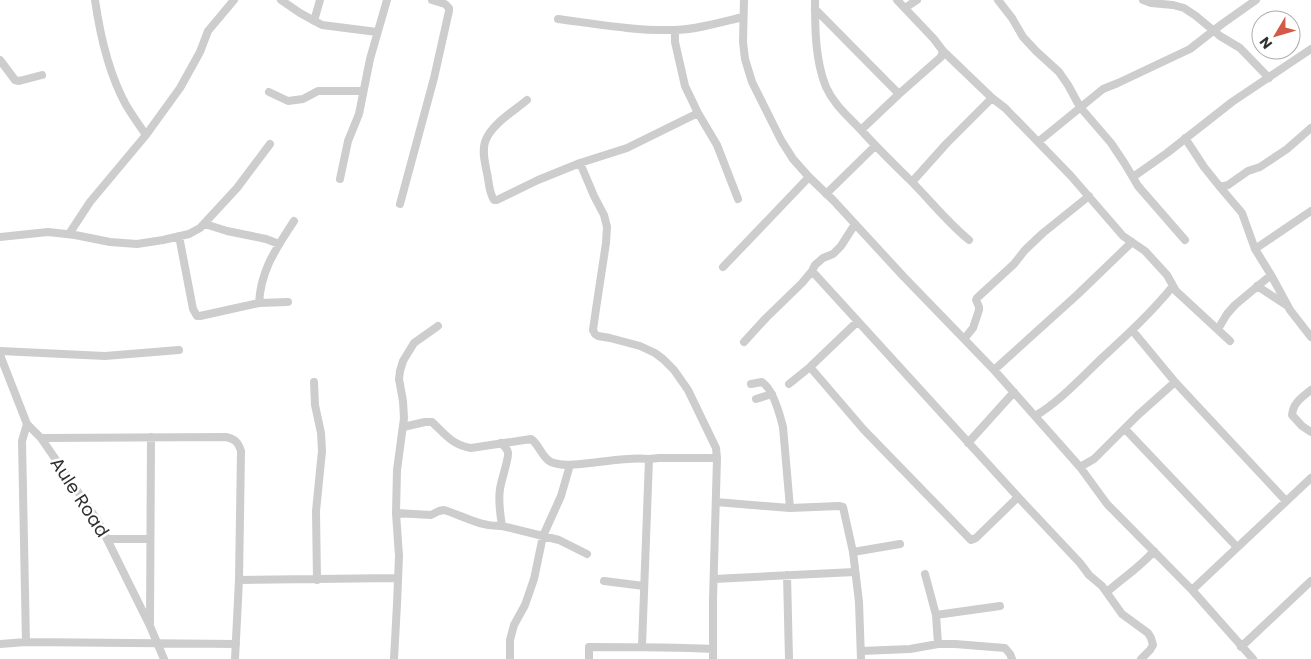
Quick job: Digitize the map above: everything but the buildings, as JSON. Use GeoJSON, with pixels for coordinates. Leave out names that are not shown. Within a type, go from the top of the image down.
{"type":"FeatureCollection","features":[{"type":"Feature","properties":{"kind":"street"},"geometry":{"type":"LineString","coordinates":[[95,0],[113,76],[126,106],[146,134]]}},
{"type":"Feature","properties":{"kind":"street"},"geometry":{"type":"LineString","coordinates":[[68,234],[90,202],[146,134],[180,88],[196,59],[210,27],[234,0]]}},
{"type":"Feature","properties":{"kind":"street"},"geometry":{"type":"LineString","coordinates":[[280,0],[314,22],[322,25],[377,32]]}},
{"type":"Feature","properties":{"kind":"street"},"geometry":{"type":"LineString","coordinates":[[314,22],[320,0]]}},
{"type":"Feature","properties":{"kind":"street"},"geometry":{"type":"LineString","coordinates":[[340,179],[348,141],[359,114],[377,32],[387,0]]}},
{"type":"Feature","properties":{"kind":"street"},"geometry":{"type":"LineString","coordinates":[[400,204],[434,78],[449,11],[445,4],[432,0]]}},
{"type":"Feature","properties":{"kind":"street"},"geometry":{"type":"LineString","coordinates":[[744,0],[743,42],[745,59],[752,82],[781,140],[793,159],[808,177],[994,370],[1080,467],[1107,504],[1192,590],[1253,659]]}},
{"type":"Feature","properties":{"kind":"street"},"geometry":{"type":"LineString","coordinates":[[815,0],[818,59],[830,96],[952,226],[969,240]]}},
{"type":"Feature","properties":{"kind":"street"},"geometry":{"type":"LineString","coordinates":[[897,0],[934,39],[942,51],[1005,108],[1038,142],[1089,196],[1117,230],[1145,251],[1167,276],[1176,291],[1230,341]]}},
{"type":"Feature","properties":{"kind":"street"},"geometry":{"type":"LineString","coordinates":[[906,8],[917,0]]}},
{"type":"Feature","properties":{"kind":"street"},"geometry":{"type":"LineString","coordinates":[[998,0],[1012,18],[1023,37],[1059,72],[1080,107],[1111,143],[1138,186],[1186,240]]}},
{"type":"Feature","properties":{"kind":"street"},"geometry":{"type":"LineString","coordinates":[[1143,0],[1150,3],[1184,8],[1240,48],[1269,78]]}},
{"type":"Feature","properties":{"kind":"street"},"geometry":{"type":"LineString","coordinates":[[1038,142],[1103,89],[1190,49],[1256,0]]}},
{"type":"Feature","properties":{"kind":"street"},"geometry":{"type":"LineString","coordinates":[[815,9],[899,94]]}},
{"type":"Feature","properties":{"kind":"street"},"geometry":{"type":"LineString","coordinates":[[558,19],[633,28],[675,30],[743,17]]}},
{"type":"Feature","properties":{"kind":"street"},"geometry":{"type":"LineString","coordinates":[[675,30],[676,48],[684,86],[717,145],[738,199]]}},
{"type":"Feature","properties":{"kind":"street"},"geometry":{"type":"LineString","coordinates":[[1134,177],[1232,102],[1311,50]]}},
{"type":"Feature","properties":{"kind":"street"},"geometry":{"type":"LineString","coordinates":[[861,130],[941,57],[942,51]]}},
{"type":"Feature","properties":{"kind":"street"},"geometry":{"type":"LineString","coordinates":[[0,60],[15,80],[26,80],[42,75]]}},
{"type":"Feature","properties":{"kind":"street"},"geometry":{"type":"LineString","coordinates":[[269,92],[281,99],[296,101],[307,98],[318,91],[363,91]]}},
{"type":"Feature","properties":{"kind":"street"},"geometry":{"type":"LineString","coordinates":[[912,182],[946,144],[992,98]]}},
{"type":"Feature","properties":{"kind":"street"},"geometry":{"type":"LineString","coordinates":[[527,100],[493,128],[485,142],[484,161],[492,198],[497,200],[538,180],[580,163],[627,148],[698,113]]}},
{"type":"Feature","properties":{"kind":"street"},"geometry":{"type":"LineString","coordinates":[[1220,187],[1263,165],[1287,149],[1311,128]]}},
{"type":"Feature","properties":{"kind":"street"},"geometry":{"type":"LineString","coordinates":[[1185,138],[1204,166],[1242,213],[1255,249],[1286,305],[1295,319],[1311,337]]}},
{"type":"Feature","properties":{"kind":"street"},"geometry":{"type":"LineString","coordinates":[[0,237],[48,232],[110,242],[137,244],[163,240],[195,231],[205,224],[237,188],[270,144]]}},
{"type":"Feature","properties":{"kind":"street"},"geometry":{"type":"LineString","coordinates":[[826,194],[875,146]]}},
{"type":"Feature","properties":{"kind":"street"},"geometry":{"type":"LineString","coordinates":[[580,163],[604,215],[607,227],[593,330],[598,336],[640,346],[655,353],[674,370],[688,390],[716,448],[713,659]]}},
{"type":"Feature","properties":{"kind":"street"},"geometry":{"type":"LineString","coordinates":[[723,267],[808,177]]}},
{"type":"Feature","properties":{"kind":"street"},"geometry":{"type":"LineString","coordinates":[[964,339],[975,325],[979,309],[977,298],[1014,264],[1025,250],[1043,233],[1089,196]]}},
{"type":"Feature","properties":{"kind":"street"},"geometry":{"type":"LineString","coordinates":[[1255,249],[1311,211]]}},
{"type":"Feature","properties":{"kind":"street"},"geometry":{"type":"LineString","coordinates":[[259,303],[260,289],[267,264],[294,221]]}},
{"type":"Feature","properties":{"kind":"street"},"geometry":{"type":"LineString","coordinates":[[205,224],[279,244]]}},
{"type":"Feature","properties":{"kind":"street"},"geometry":{"type":"LineString","coordinates":[[744,342],[793,292],[815,265],[823,258],[833,254],[841,246],[855,224]]}},
{"type":"Feature","properties":{"kind":"street"},"geometry":{"type":"LineString","coordinates":[[179,236],[193,309],[197,316],[259,303],[288,302]]}},
{"type":"Feature","properties":{"kind":"street"},"geometry":{"type":"LineString","coordinates":[[994,370],[1132,242]]}},
{"type":"Feature","properties":{"kind":"street"},"geometry":{"type":"LineString","coordinates":[[812,271],[1018,498],[1080,563],[1089,575],[1102,586],[1122,614],[1148,633],[1153,645],[1141,659]]}},
{"type":"Feature","properties":{"kind":"street"},"geometry":{"type":"LineString","coordinates":[[1218,329],[1230,310],[1271,275]]}},
{"type":"Feature","properties":{"kind":"street"},"geometry":{"type":"LineString","coordinates":[[1035,416],[1064,394],[1148,315],[1173,286]]}},
{"type":"Feature","properties":{"kind":"street"},"geometry":{"type":"LineString","coordinates":[[1257,286],[1286,305]]}},
{"type":"Feature","properties":{"kind":"street"},"geometry":{"type":"LineString","coordinates":[[789,384],[810,367],[857,322]]}},
{"type":"Feature","properties":{"kind":"street"},"geometry":{"type":"LineString","coordinates":[[394,659],[398,556],[397,470],[403,428],[403,401],[399,378],[403,360],[414,343],[438,326]]}},
{"type":"Feature","properties":{"kind":"street"},"geometry":{"type":"LineString","coordinates":[[1132,330],[1175,382],[1286,501]]}},
{"type":"Feature","properties":{"kind":"street"},"geometry":{"type":"LineString","coordinates":[[0,353],[110,356],[179,350]]}},
{"type":"Feature","properties":{"kind":"street","name":"Aule Road"},"geometry":{"type":"LineString","coordinates":[[0,353],[26,424],[41,438],[93,513],[108,539],[164,659]]}},
{"type":"Feature","properties":{"kind":"street"},"geometry":{"type":"LineString","coordinates":[[810,367],[864,430],[971,540],[976,538],[1018,498]]}},
{"type":"Feature","properties":{"kind":"street"},"geometry":{"type":"LineString","coordinates":[[314,382],[315,405],[321,433],[322,451],[316,510],[317,580]]}},
{"type":"Feature","properties":{"kind":"street"},"geometry":{"type":"LineString","coordinates":[[751,384],[762,382],[766,384],[781,418],[790,508]]}},
{"type":"Feature","properties":{"kind":"street"},"geometry":{"type":"LineString","coordinates":[[1080,467],[1094,459],[1138,415],[1175,382]]}},
{"type":"Feature","properties":{"kind":"street"},"geometry":{"type":"LineString","coordinates":[[1311,390],[1296,403],[1292,415],[1302,426],[1311,432]]}},
{"type":"Feature","properties":{"kind":"street"},"geometry":{"type":"LineString","coordinates":[[968,443],[1014,392]]}},
{"type":"Feature","properties":{"kind":"street"},"geometry":{"type":"LineString","coordinates":[[756,399],[772,394]]}},
{"type":"Feature","properties":{"kind":"street"},"geometry":{"type":"LineString","coordinates":[[403,428],[430,422],[449,440],[471,448],[531,439],[548,460],[570,465],[635,458],[717,458]]}},
{"type":"Feature","properties":{"kind":"street"},"geometry":{"type":"LineString","coordinates":[[26,424],[22,442],[26,642]]}},
{"type":"Feature","properties":{"kind":"street"},"geometry":{"type":"LineString","coordinates":[[1125,429],[1236,547]]}},
{"type":"Feature","properties":{"kind":"street"},"geometry":{"type":"LineString","coordinates":[[150,626],[151,437]]}},
{"type":"Feature","properties":{"kind":"street"},"geometry":{"type":"LineString","coordinates":[[41,438],[226,437],[233,438],[237,442],[241,451],[235,659]]}},
{"type":"Feature","properties":{"kind":"street"},"geometry":{"type":"LineString","coordinates":[[501,443],[508,450],[509,455],[500,489],[502,526]]}},
{"type":"Feature","properties":{"kind":"street"},"geometry":{"type":"LineString","coordinates":[[642,646],[649,459]]}},
{"type":"Feature","properties":{"kind":"street"},"geometry":{"type":"LineString","coordinates":[[510,659],[510,640],[514,625],[523,609],[534,579],[543,536],[561,496],[570,465]]}},
{"type":"Feature","properties":{"kind":"street"},"geometry":{"type":"LineString","coordinates":[[1192,590],[1311,478]]}},
{"type":"Feature","properties":{"kind":"street"},"geometry":{"type":"LineString","coordinates":[[716,502],[790,508],[842,507],[853,552],[859,602],[861,655],[938,644],[955,644],[1005,648],[1012,659]]}},
{"type":"Feature","properties":{"kind":"street"},"geometry":{"type":"LineString","coordinates":[[396,513],[430,515],[444,510],[475,522],[502,526],[564,542],[586,554]]}},
{"type":"Feature","properties":{"kind":"street"},"geometry":{"type":"LineString","coordinates":[[108,539],[150,539]]}},
{"type":"Feature","properties":{"kind":"street"},"geometry":{"type":"LineString","coordinates":[[853,552],[900,544]]}},
{"type":"Feature","properties":{"kind":"street"},"geometry":{"type":"LineString","coordinates":[[1107,592],[1139,567],[1154,550]]}},
{"type":"Feature","properties":{"kind":"street"},"geometry":{"type":"LineString","coordinates":[[714,579],[855,572]]}},
{"type":"Feature","properties":{"kind":"street"},"geometry":{"type":"LineString","coordinates":[[925,574],[936,615],[938,644]]}},
{"type":"Feature","properties":{"kind":"street"},"geometry":{"type":"LineString","coordinates":[[787,575],[789,659]]}},
{"type":"Feature","properties":{"kind":"street"},"geometry":{"type":"LineString","coordinates":[[238,580],[397,578]]}},
{"type":"Feature","properties":{"kind":"street"},"geometry":{"type":"LineString","coordinates":[[604,581],[644,586]]}},
{"type":"Feature","properties":{"kind":"street"},"geometry":{"type":"LineString","coordinates":[[1242,647],[1311,581]]}},
{"type":"Feature","properties":{"kind":"street"},"geometry":{"type":"LineString","coordinates":[[936,615],[1000,606]]}},
{"type":"Feature","properties":{"kind":"street"},"geometry":{"type":"LineString","coordinates":[[0,644],[26,642],[236,644]]}},
{"type":"Feature","properties":{"kind":"street"},"geometry":{"type":"LineString","coordinates":[[589,659],[589,647],[642,646],[713,649]]}}]}
